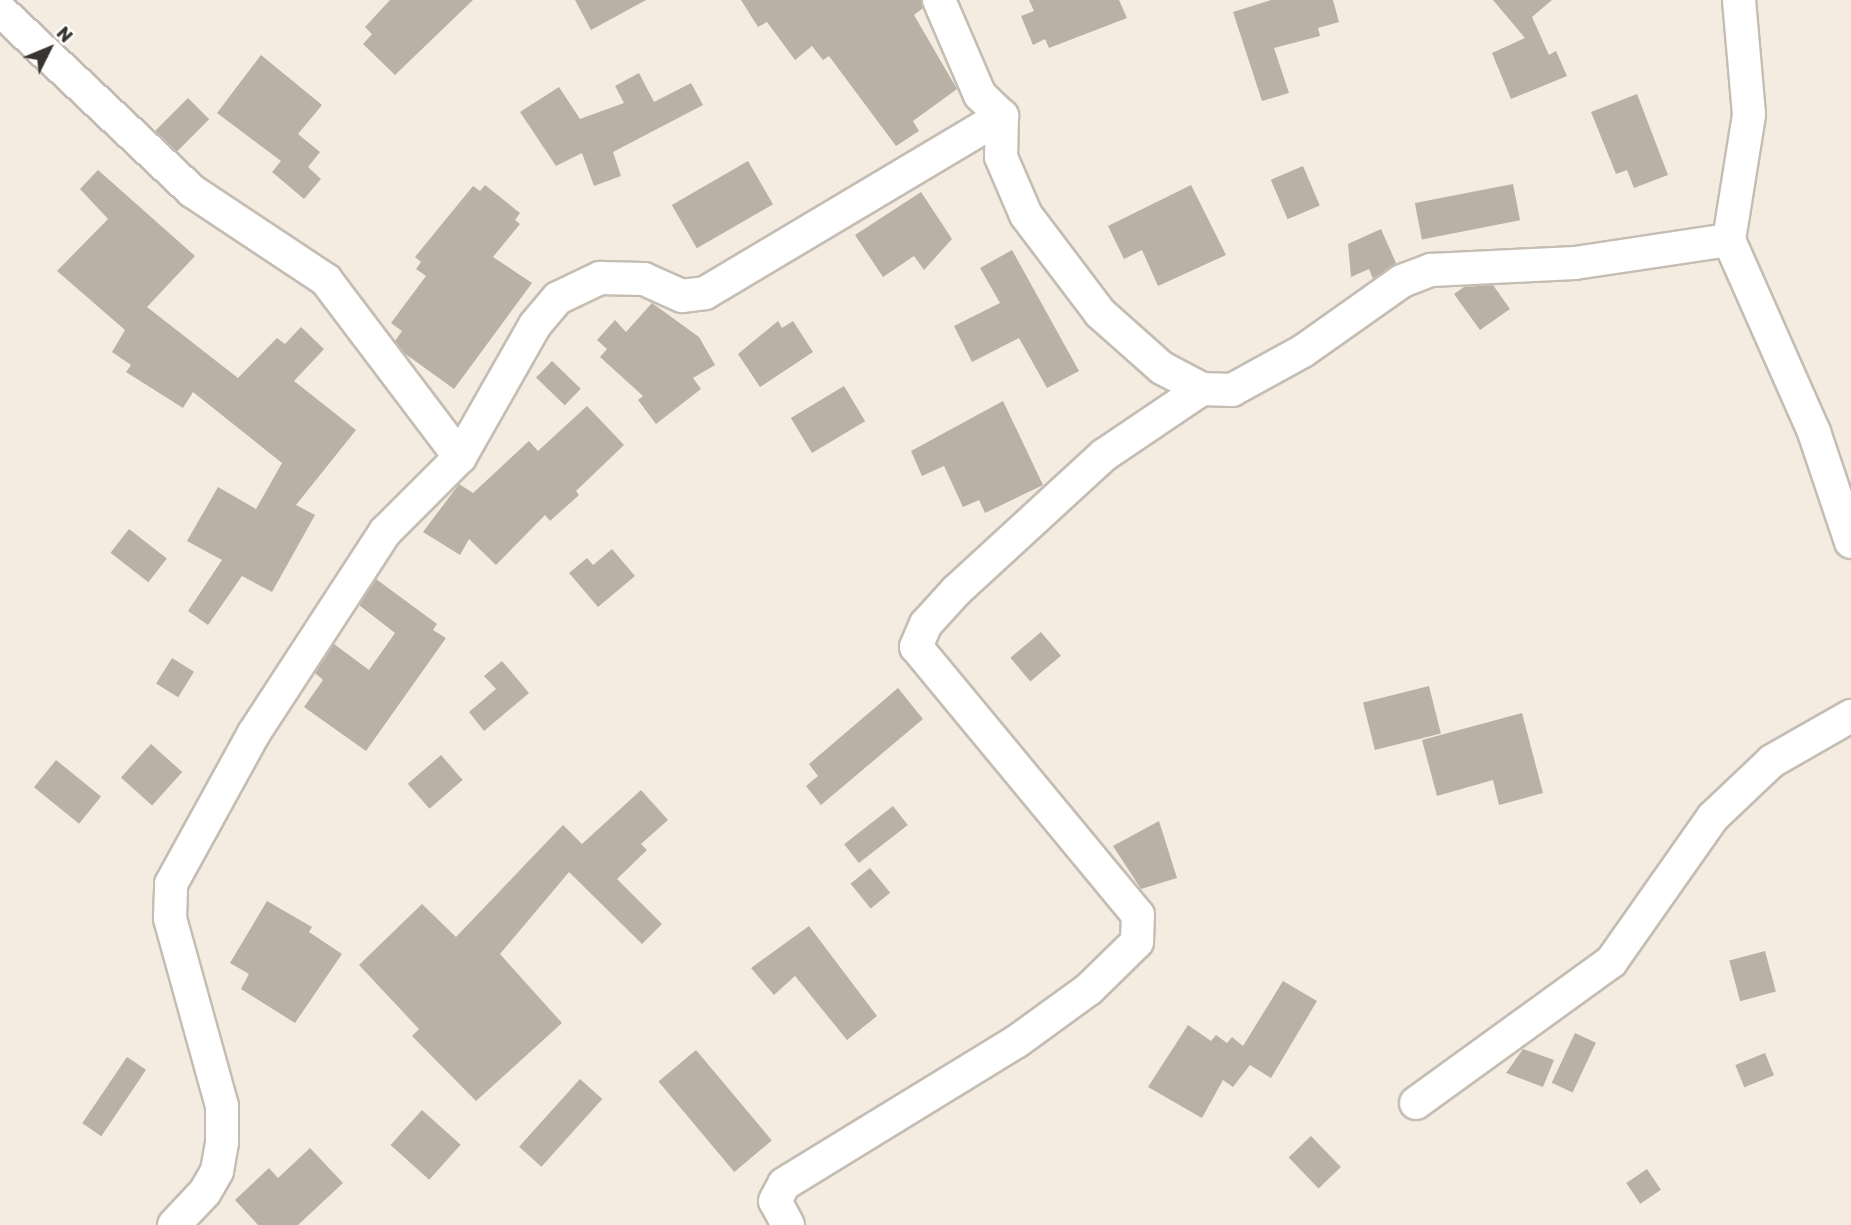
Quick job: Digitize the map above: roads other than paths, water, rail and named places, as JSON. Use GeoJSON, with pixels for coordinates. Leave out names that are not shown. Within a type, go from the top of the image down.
{"type":"FeatureCollection","features":[{"type":"Feature","properties":{"kind":"street"},"geometry":{"type":"LineString","coordinates":[[939,0],[980,95],[1002,116],[1001,158],[1026,215],[1100,313],[1161,368],[1202,389],[1232,390],[1303,351],[1402,281],[1431,270],[1575,263],[1729,240]]}},
{"type":"Feature","properties":{"kind":"street"},"geometry":{"type":"LineString","coordinates":[[1739,0],[1749,115],[1729,240],[1814,432],[1851,542]]}},
{"type":"Feature","properties":{"kind":"street"},"geometry":{"type":"LineString","coordinates":[[0,9],[192,191],[326,280],[460,457]]}},
{"type":"Feature","properties":{"kind":"street"},"geometry":{"type":"LineString","coordinates":[[174,1225],[205,1192],[217,1171],[222,1142],[222,1105],[170,918],[171,884],[254,733],[385,532],[460,457],[535,325],[577,285],[600,278],[644,279],[682,296],[705,293],[1002,116]]}},
{"type":"Feature","properties":{"kind":"street"},"geometry":{"type":"LineString","coordinates":[[788,1225],[775,1200],[783,1184],[1016,1042],[1089,989],[1138,942],[1138,915],[916,647],[926,624],[956,591],[1104,455],[1202,389]]}},
{"type":"Feature","properties":{"kind":"street"},"geometry":{"type":"LineString","coordinates":[[1416,1103],[1611,962],[1713,817],[1772,761],[1851,716]]}}]}
